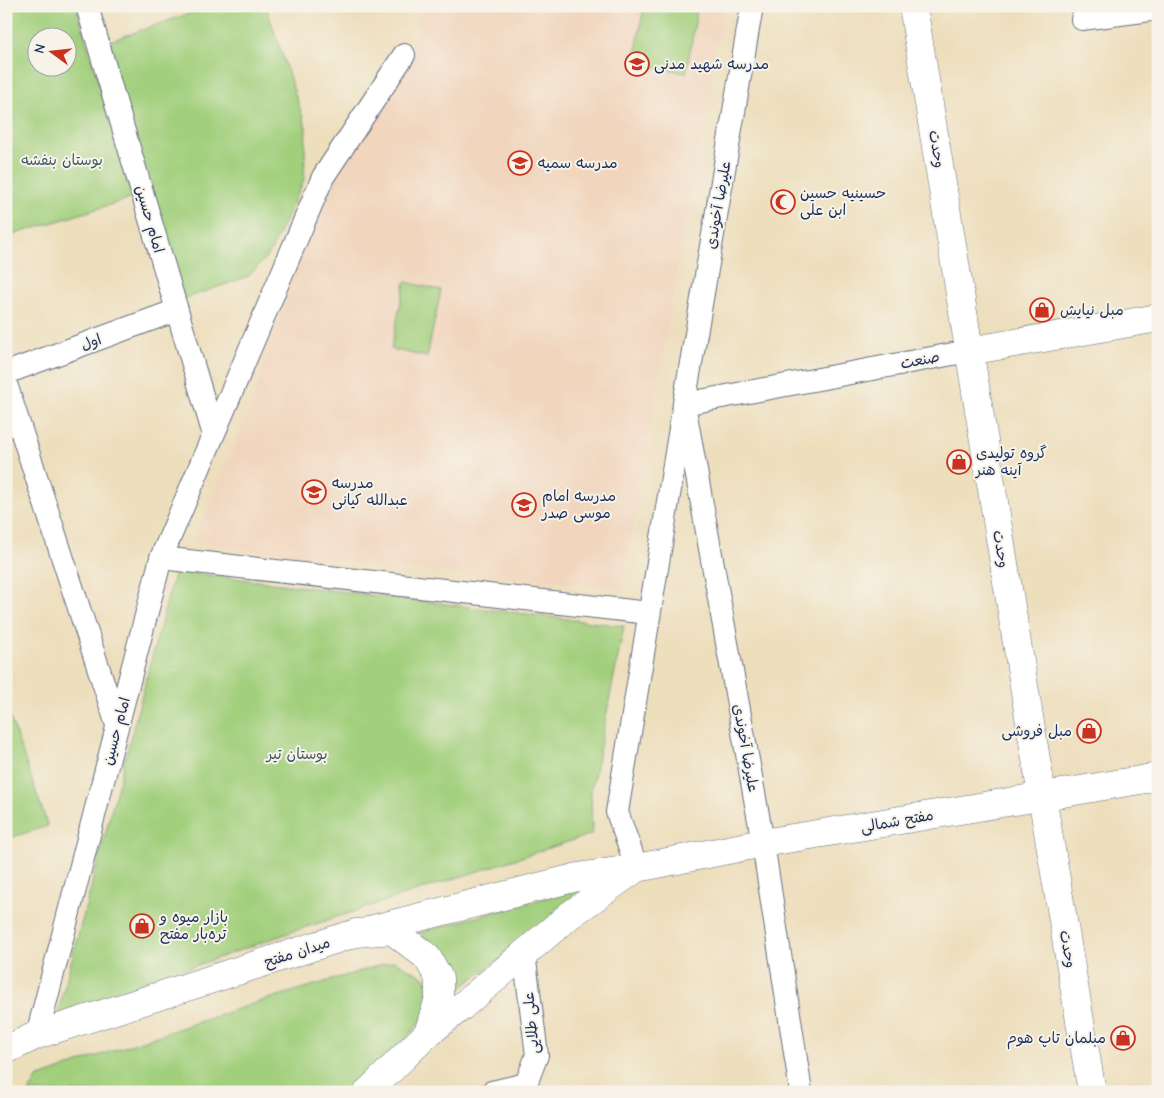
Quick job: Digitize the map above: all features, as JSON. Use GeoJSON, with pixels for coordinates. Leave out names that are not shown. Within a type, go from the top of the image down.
{"type":"FeatureCollection","features":[{"type":"Feature","properties":{"kind":"street","name":"امام حسین"},"geometry":{"type":"LineString","coordinates":[[87,6],[213,432]]}},
{"type":"Feature","properties":{"kind":"street","name":"علیرضا آخوندی"},"geometry":{"type":"LineString","coordinates":[[637,868],[617,812],[752,6]]}},
{"type":"Feature","properties":{"kind":"street","name":"وحدت"},"geometry":{"type":"LineString","coordinates":[[913,6],[1092,1092]]}},
{"type":"Feature","properties":{"kind":"street"},"geometry":{"type":"LineString","coordinates":[[1082,19],[1158,9]]}},
{"type":"Feature","properties":{"kind":"street","name":"امام حسین"},"geometry":{"type":"LineString","coordinates":[[36,1035],[161,558],[323,177],[404,55]]}},
{"type":"Feature","properties":{"kind":"street","name":"اول"},"geometry":{"type":"LineString","coordinates":[[6,373],[176,310]]}},
{"type":"Feature","properties":{"kind":"street","name":"صنعت"},"geometry":{"type":"LineString","coordinates":[[684,404],[1158,318]]}},
{"type":"Feature","properties":{"kind":"street"},"geometry":{"type":"LineString","coordinates":[[6,384],[117,725]]}},
{"type":"Feature","properties":{"kind":"street","name":"علیرضا آخوندی"},"geometry":{"type":"LineString","coordinates":[[684,404],[763,843],[802,1092]]}},
{"type":"Feature","properties":{"kind":"street"},"geometry":{"type":"LineString","coordinates":[[161,558],[649,613]]}},
{"type":"Feature","properties":{"kind":"street","name":"مفتح شمالی"},"geometry":{"type":"LineString","coordinates":[[356,933],[578,876],[637,868],[763,843],[1158,777]]}},
{"type":"Feature","properties":{"kind":"street"},"geometry":{"type":"LineString","coordinates":[[428,1032],[570,915],[637,868]]}},
{"type":"Feature","properties":{"kind":"street","name":"میدان مفتح"},"geometry":{"type":"LineString","coordinates":[[6,1050],[36,1035],[356,933],[392,930],[426,957],[439,978],[439,998],[428,1032],[368,1092]]}},
{"type":"Feature","properties":{"kind":"street","name":"علی طلایی"},"geometry":{"type":"LineString","coordinates":[[524,953],[537,1055],[526,1088]]}},
{"type":"Feature","properties":{"kind":"street"},"geometry":{"type":"LineString","coordinates":[[492,1092],[526,1088]]}},
{"type":"Feature","properties":{"kind":"shaded area"},"geometry":{"type":"Polygon","coordinates":[[[429,6],[724,6],[623,588],[396,568],[192,542],[248,415],[304,238],[412,41],[423,10],[429,6]]]}},
{"type":"Feature","properties":{"kind":"green space","name":"بوستان بنفشه"},"geometry":{"type":"Polygon","coordinates":[[[6,6],[76,6],[132,198],[6,237],[6,6]]]}},
{"type":"Feature","properties":{"kind":"green space"},"geometry":{"type":"Polygon","coordinates":[[[211,6],[266,6],[306,127],[304,180],[270,253],[249,276],[181,300],[104,43],[211,6]]]}},
{"type":"Feature","properties":{"kind":"green space"},"geometry":{"type":"Polygon","coordinates":[[[644,6],[698,6],[686,73],[634,63],[644,6]]]}},
{"type":"Feature","properties":{"kind":"green space"},"geometry":{"type":"Polygon","coordinates":[[[405,282],[441,290],[427,357],[391,349],[405,282]]]}},
{"type":"Feature","properties":{"kind":"green space","name":"بوستان تیر"},"geometry":{"type":"Polygon","coordinates":[[[175,571],[624,626],[591,792],[592,834],[294,931],[57,1015],[175,571]]]}},
{"type":"Feature","properties":{"kind":"green space"},"geometry":{"type":"Polygon","coordinates":[[[6,706],[48,826],[6,839],[6,706]]]}},
{"type":"Feature","properties":{"kind":"green space"},"geometry":{"type":"Polygon","coordinates":[[[589,886],[593,892],[460,988],[440,952],[415,934],[589,886]]]}},
{"type":"Feature","properties":{"kind":"green space"},"geometry":{"type":"Polygon","coordinates":[[[394,961],[426,978],[430,998],[423,1019],[404,1041],[343,1092],[29,1092],[37,1078],[103,1054],[255,1003],[394,961]]]}},
{"type":"Feature","properties":{"kind":"place","name":"مدرسه شهید مدنی"},"geometry":{"type":"Point","coordinates":[637,64]}},
{"type":"Feature","properties":{"kind":"place","name":"مدرسه سمیه"},"geometry":{"type":"Point","coordinates":[520,163]}},
{"type":"Feature","properties":{"kind":"place","name":"حسینیه حسین ابن علی"},"geometry":{"type":"Point","coordinates":[783,202]}},
{"type":"Feature","properties":{"kind":"place","name":"مبل نیایش"},"geometry":{"type":"Point","coordinates":[1042,310]}},
{"type":"Feature","properties":{"kind":"place","name":"گروه تولیدی آینه هنر"},"geometry":{"type":"Point","coordinates":[959,462]}},
{"type":"Feature","properties":{"kind":"place","name":"مدرسه عبدالله کیانی"},"geometry":{"type":"Point","coordinates":[314,492]}},
{"type":"Feature","properties":{"kind":"place","name":"مدرسه امام موسی صدر"},"geometry":{"type":"Point","coordinates":[524,505]}},
{"type":"Feature","properties":{"kind":"place","name":"مبل فروشی"},"geometry":{"type":"Point","coordinates":[1089,731]}},
{"type":"Feature","properties":{"kind":"place","name":"بازار میوه و تره‌بار مفتح"},"geometry":{"type":"Point","coordinates":[142,926]}},
{"type":"Feature","properties":{"kind":"place","name":"مبلمان تاپ هوم"},"geometry":{"type":"Point","coordinates":[1123,1038]}}]}
